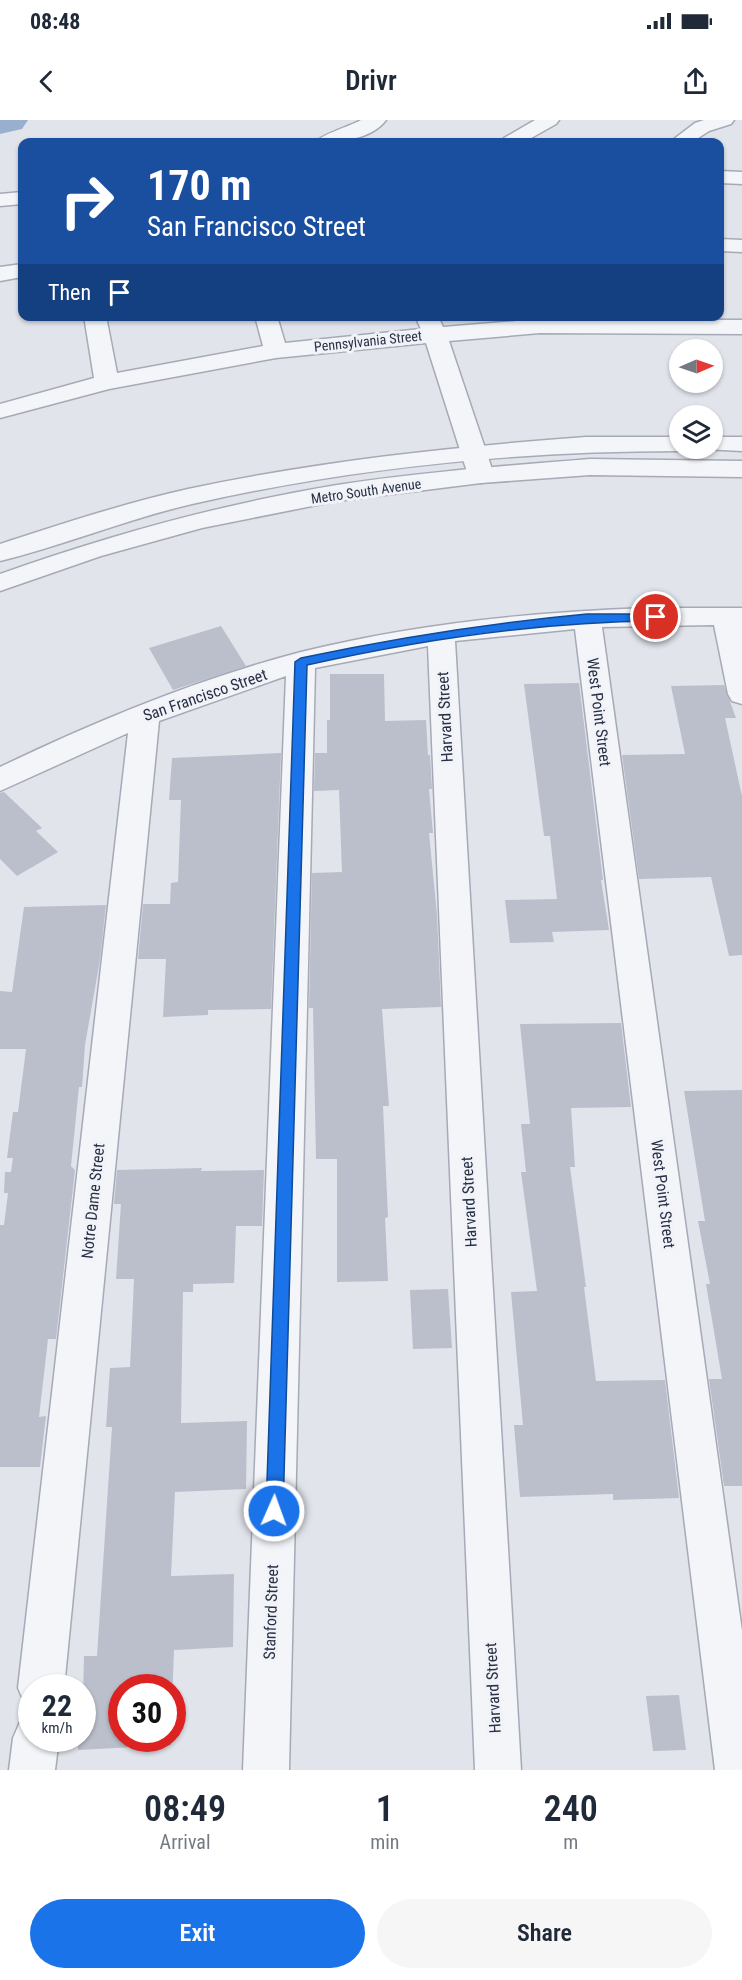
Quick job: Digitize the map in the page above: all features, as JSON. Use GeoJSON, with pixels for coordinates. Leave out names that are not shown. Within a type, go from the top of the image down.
{"type":"FeatureCollection","features":[{"type":"Feature","properties":{"kind":"street"},"geometry":{"type":"LineString","coordinates":[[338,138],[376,120]]}},
{"type":"Feature","properties":{"kind":"street"},"geometry":{"type":"LineString","coordinates":[[518,138],[549,120]]}},
{"type":"Feature","properties":{"kind":"street"},"geometry":{"type":"LineString","coordinates":[[686,138],[702,127],[724,120]]}},
{"type":"Feature","properties":{"kind":"street"},"geometry":{"type":"LineString","coordinates":[[724,177],[742,178]]}},
{"type":"Feature","properties":{"kind":"street"},"geometry":{"type":"LineString","coordinates":[[0,200],[18,198]]}},
{"type":"Feature","properties":{"kind":"street"},"geometry":{"type":"LineString","coordinates":[[724,245],[742,246]]}},
{"type":"Feature","properties":{"kind":"street"},"geometry":{"type":"LineString","coordinates":[[0,274],[18,272]]}},
{"type":"Feature","properties":{"kind":"street"},"geometry":{"type":"LineString","coordinates":[[96,321],[106,382]]}},
{"type":"Feature","properties":{"kind":"street"},"geometry":{"type":"LineString","coordinates":[[267,321],[276,351]]}},
{"type":"Feature","properties":{"kind":"street"},"geometry":{"type":"LineString","coordinates":[[431,325],[477,464]]}},
{"type":"Feature","properties":{"kind":"street","name":"Pennsylvania Street"},"geometry":{"type":"LineString","coordinates":[[0,411],[106,382],[431,325],[742,327]]}},
{"type":"Feature","properties":{"kind":"street","name":"Metro South Avenue"},"geometry":{"type":"LineString","coordinates":[[0,583],[92,550],[199,521],[586,444],[669,444]]}},
{"type":"Feature","properties":{"kind":"street"},"geometry":{"type":"LineString","coordinates":[[723,444],[742,444]]}},
{"type":"Feature","properties":{"kind":"street","name":"Metro South Avenue"},"geometry":{"type":"LineString","coordinates":[[0,553],[77,528],[188,497],[325,471],[477,464],[590,468],[742,469]]}},
{"type":"Feature","properties":{"kind":"street"},"geometry":{"type":"LineString","coordinates":[[734,617],[742,694]]}},
{"type":"Feature","properties":{"kind":"street","name":"San Francisco Street"},"geometry":{"type":"LineString","coordinates":[[0,780],[69,746],[145,714],[301,662],[441,634],[587,618],[734,617]]}},
{"type":"Feature","properties":{"kind":"street","name":"West Point Street"},"geometry":{"type":"LineString","coordinates":[[587,618],[738,1770]]}},
{"type":"Feature","properties":{"kind":"street","name":"Harvard Street"},"geometry":{"type":"LineString","coordinates":[[441,634],[498,1770]]}},
{"type":"Feature","properties":{"kind":"street","name":"Stanford Street"},"geometry":{"type":"LineString","coordinates":[[266,1770],[301,662]]}},
{"type":"Feature","properties":{"kind":"street","name":"Notre Dame Street"},"geometry":{"type":"LineString","coordinates":[[42,1674],[145,714]]}},
{"type":"Feature","properties":{"kind":"street"},"geometry":{"type":"LineString","coordinates":[[32,1770],[34,1752]]}},
{"type":"Feature","properties":{"kind":"building"},"geometry":{"type":"Polygon","coordinates":[[[221,626],[246,666],[173,690],[149,648],[221,626]]]}},
{"type":"Feature","properties":{"kind":"building"},"geometry":{"type":"Polygon","coordinates":[[[330,674],[384,674],[385,721],[426,720],[428,755],[430,755],[432,789],[429,789],[433,833],[429,833],[437,915],[441,1007],[382,1009],[389,1106],[383,1106],[388,1217],[385,1218],[388,1281],[337,1282],[337,1159],[316,1159],[313,1008],[309,1008],[312,873],[342,872],[339,790],[314,791],[315,753],[327,753],[330,674]]]}},
{"type":"Feature","properties":{"kind":"building"},"geometry":{"type":"Polygon","coordinates":[[[579,683],[603,880],[601,880],[609,930],[552,932],[554,942],[510,943],[505,900],[557,899],[550,836],[544,836],[524,684],[579,683]]]}},
{"type":"Feature","properties":{"kind":"building"},"geometry":{"type":"Polygon","coordinates":[[[724,685],[736,718],[725,718],[742,796],[742,955],[729,956],[711,877],[639,879],[622,755],[685,754],[671,686],[724,685]]]}},
{"type":"Feature","properties":{"kind":"building"},"geometry":{"type":"Polygon","coordinates":[[[281,753],[271,1009],[208,1010],[208,1015],[163,1017],[166,959],[138,959],[143,904],[170,904],[171,883],[178,882],[181,800],[169,800],[172,758],[281,753]]]}},
{"type":"Feature","properties":{"kind":"building"},"geometry":{"type":"Polygon","coordinates":[[[4,792],[42,828],[36,831],[58,852],[17,876],[0,859],[0,793],[4,792]]]}},
{"type":"Feature","properties":{"kind":"building"},"geometry":{"type":"Polygon","coordinates":[[[106,905],[100,960],[85,1045],[82,1087],[79,1087],[71,1166],[75,1170],[56,1339],[48,1339],[39,1417],[46,1416],[40,1467],[0,1467],[0,1225],[4,1225],[8,1193],[4,1193],[5,1172],[11,1172],[13,1158],[7,1158],[13,1112],[18,1112],[26,1049],[0,1049],[0,991],[12,992],[24,907],[106,905]]]}},
{"type":"Feature","properties":{"kind":"building"},"geometry":{"type":"Polygon","coordinates":[[[621,1023],[631,1107],[571,1108],[575,1167],[570,1167],[586,1287],[584,1287],[596,1381],[665,1380],[679,1498],[613,1500],[613,1494],[520,1497],[514,1425],[523,1425],[511,1292],[537,1291],[521,1172],[526,1172],[521,1124],[530,1124],[520,1024],[621,1023]]]}},
{"type":"Feature","properties":{"kind":"building"},"geometry":{"type":"Polygon","coordinates":[[[742,1090],[742,1486],[724,1486],[709,1379],[722,1379],[706,1284],[710,1284],[698,1221],[705,1221],[684,1091],[742,1090]]]}},
{"type":"Feature","properties":{"kind":"building"},"geometry":{"type":"Polygon","coordinates":[[[202,1168],[201,1171],[264,1170],[262,1226],[236,1226],[234,1283],[193,1284],[193,1292],[183,1292],[181,1423],[247,1421],[246,1489],[175,1492],[171,1576],[234,1574],[233,1647],[174,1650],[173,1674],[108,1674],[108,1748],[96,1749],[96,1674],[84,1674],[84,1656],[97,1656],[112,1427],[106,1427],[110,1368],[130,1367],[134,1279],[116,1279],[121,1204],[114,1204],[117,1170],[202,1168]]]}},
{"type":"Feature","properties":{"kind":"building"},"geometry":{"type":"Polygon","coordinates":[[[448,1289],[452,1348],[413,1349],[410,1290],[448,1289]]]}},
{"type":"Feature","properties":{"kind":"building"},"geometry":{"type":"Polygon","coordinates":[[[679,1695],[686,1750],[653,1751],[646,1696],[679,1695]]]}},
{"type":"Feature","properties":{"kind":"waterway"},"geometry":{"type":"LineString","coordinates":[[0,121],[7,120]]}},
{"type":"Feature","properties":{"kind":"route"},"geometry":{"type":"LineString","coordinates":[[274,1511],[301,662],[441,634],[587,618],[656,617]]}}]}
